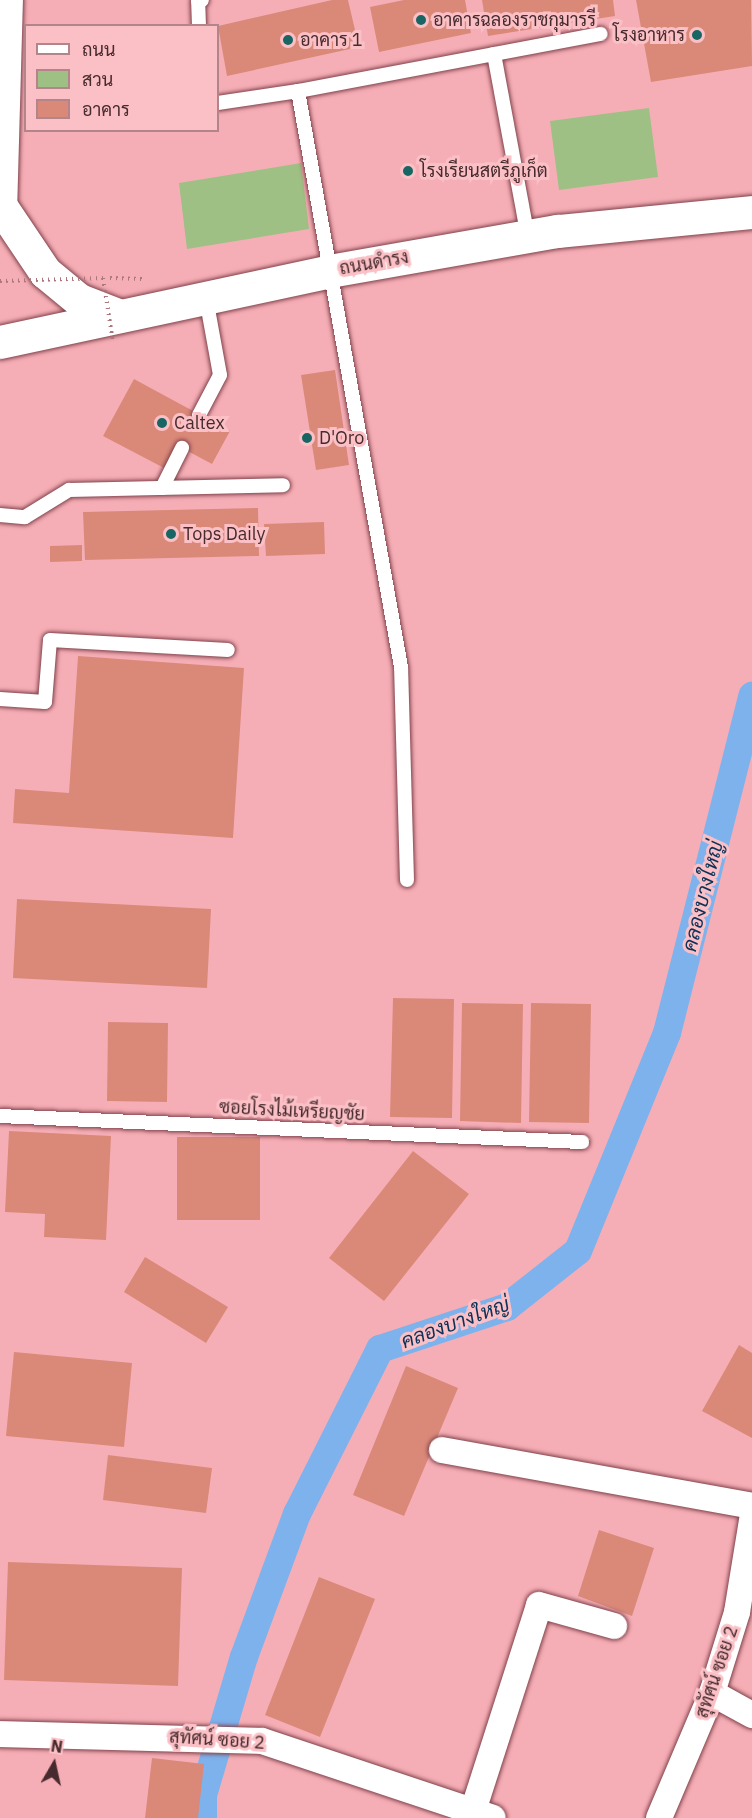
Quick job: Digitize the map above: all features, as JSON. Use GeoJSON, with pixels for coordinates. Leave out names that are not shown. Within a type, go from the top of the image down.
{"type":"FeatureCollection","features":[{"type":"Feature","properties":{"kind":"street"},"geometry":{"type":"LineString","coordinates":[[0,212],[6,0]]}},
{"type":"Feature","properties":{"kind":"street"},"geometry":{"type":"LineString","coordinates":[[0,205],[45,272],[116,329]]}},
{"type":"Feature","properties":{"kind":"street","name":"ถนนดำรง"},"geometry":{"type":"LineString","coordinates":[[0,342],[116,329],[206,296],[330,271],[528,237],[752,212]]}},
{"type":"Feature","properties":{"kind":"street"},"geometry":{"type":"LineString","coordinates":[[442,1450],[752,1506]]}},
{"type":"Feature","properties":{"kind":"street","name":"สุทัศน์ ซอย 2"},"geometry":{"type":"LineString","coordinates":[[659,1818],[712,1693],[737,1612],[747,1588],[752,1520]]}},
{"type":"Feature","properties":{"kind":"street"},"geometry":{"type":"LineString","coordinates":[[479,1816],[539,1605],[614,1626]]}},
{"type":"Feature","properties":{"kind":"street"},"geometry":{"type":"LineString","coordinates":[[712,1693],[752,1715]]}},
{"type":"Feature","properties":{"kind":"street","name":"สุทัศน์ ซอย 2"},"geometry":{"type":"LineString","coordinates":[[0,1734],[160,1736],[262,1741],[479,1816]]}},
{"type":"Feature","properties":{"kind":"lane"},"geometry":{"type":"LineString","coordinates":[[200,24],[198,0],[202,0]]}},
{"type":"Feature","properties":{"kind":"lane"},"geometry":{"type":"LineString","coordinates":[[219,103],[601,34]]}},
{"type":"Feature","properties":{"kind":"lane"},"geometry":{"type":"LineString","coordinates":[[494,54],[528,237]]}},
{"type":"Feature","properties":{"kind":"lane"},"geometry":{"type":"LineString","coordinates":[[298,90],[401,668],[407,880]]}},
{"type":"Feature","properties":{"kind":"lane"},"geometry":{"type":"LineString","coordinates":[[199,415],[220,375],[206,296]]}},
{"type":"Feature","properties":{"kind":"lane"},"geometry":{"type":"LineString","coordinates":[[162,488],[182,448]]}},
{"type":"Feature","properties":{"kind":"lane"},"geometry":{"type":"LineString","coordinates":[[0,515],[25,517],[69,490],[283,485]]}},
{"type":"Feature","properties":{"kind":"lane"},"geometry":{"type":"LineString","coordinates":[[0,699],[45,702],[50,640],[228,650]]}},
{"type":"Feature","properties":{"kind":"lane","name":"ซอยโรงไม้เหรียญชัย"},"geometry":{"type":"LineString","coordinates":[[0,1116],[582,1142]]}},
{"type":"Feature","properties":{"kind":"path"},"geometry":{"type":"LineString","coordinates":[[104,278],[116,329]]}},
{"type":"Feature","properties":{"kind":"path"},"geometry":{"type":"LineString","coordinates":[[0,281],[147,279]]}},
{"type":"Feature","properties":{"kind":"green space"},"geometry":{"type":"Polygon","coordinates":[[[649,108],[658,177],[559,190],[550,121],[649,108]]]}},
{"type":"Feature","properties":{"kind":"green space"},"geometry":{"type":"Polygon","coordinates":[[[301,163],[309,229],[187,249],[179,183],[301,163]]]}},
{"type":"Feature","properties":{"kind":"building","name":"อาคาร 1"},"geometry":{"type":"Polygon","coordinates":[[[332,0],[348,0],[359,47],[227,76],[219,26],[332,0]]]}},
{"type":"Feature","properties":{"kind":"building","name":"อาคารฉลองราชกุมารรี"},"geometry":{"type":"Polygon","coordinates":[[[404,0],[465,0],[471,33],[379,52],[370,7],[404,0]]]}},
{"type":"Feature","properties":{"kind":"building"},"geometry":{"type":"Polygon","coordinates":[[[482,0],[613,0],[615,16],[488,36],[482,0]]]}},
{"type":"Feature","properties":{"kind":"building","name":"โรงอาหาร"},"geometry":{"type":"Polygon","coordinates":[[[636,0],[751,0],[752,66],[651,82],[636,0]]]}},
{"type":"Feature","properties":{"kind":"building"},"geometry":{"type":"Polygon","coordinates":[[[335,370],[349,465],[316,470],[301,375],[335,370]]]}},
{"type":"Feature","properties":{"kind":"building","name":"Caltex"},"geometry":{"type":"Polygon","coordinates":[[[134,379],[230,431],[212,464],[182,448],[164,468],[103,436],[134,379]]]}},
{"type":"Feature","properties":{"kind":"building","name":"Tops Daily"},"geometry":{"type":"Polygon","coordinates":[[[258,508],[259,556],[85,560],[83,512],[258,508]]]}},
{"type":"Feature","properties":{"kind":"building"},"geometry":{"type":"Polygon","coordinates":[[[324,522],[325,554],[266,556],[264,524],[324,522]]]}},
{"type":"Feature","properties":{"kind":"building"},"geometry":{"type":"Polygon","coordinates":[[[82,545],[82,561],[50,562],[50,546],[82,545]]]}},
{"type":"Feature","properties":{"kind":"building"},"geometry":{"type":"Polygon","coordinates":[[[78,656],[244,668],[233,838],[13,823],[15,789],[69,793],[78,656]]]}},
{"type":"Feature","properties":{"kind":"building"},"geometry":{"type":"Polygon","coordinates":[[[17,899],[211,909],[207,988],[13,978],[17,899]]]}},
{"type":"Feature","properties":{"kind":"building"},"geometry":{"type":"Polygon","coordinates":[[[393,998],[454,999],[452,1118],[390,1117],[393,998]]]}},
{"type":"Feature","properties":{"kind":"building"},"geometry":{"type":"Polygon","coordinates":[[[462,1003],[523,1004],[521,1123],[460,1121],[462,1003]]]}},
{"type":"Feature","properties":{"kind":"building"},"geometry":{"type":"Polygon","coordinates":[[[531,1003],[591,1004],[589,1123],[529,1122],[531,1003]]]}},
{"type":"Feature","properties":{"kind":"building"},"geometry":{"type":"Polygon","coordinates":[[[108,1022],[168,1023],[167,1102],[107,1101],[108,1022]]]}},
{"type":"Feature","properties":{"kind":"building"},"geometry":{"type":"Polygon","coordinates":[[[9,1131],[111,1136],[106,1240],[44,1237],[45,1214],[5,1212],[9,1131]]]}},
{"type":"Feature","properties":{"kind":"building"},"geometry":{"type":"Polygon","coordinates":[[[177,1137],[260,1137],[260,1220],[177,1220],[177,1137]]]}},
{"type":"Feature","properties":{"kind":"building"},"geometry":{"type":"Polygon","coordinates":[[[413,1151],[469,1194],[384,1301],[329,1258],[413,1151]]]}},
{"type":"Feature","properties":{"kind":"building"},"geometry":{"type":"Polygon","coordinates":[[[145,1257],[228,1307],[206,1343],[124,1292],[145,1257]]]}},
{"type":"Feature","properties":{"kind":"building"},"geometry":{"type":"Polygon","coordinates":[[[739,1345],[752,1353],[752,1438],[702,1411],[739,1345]]]}},
{"type":"Feature","properties":{"kind":"building"},"geometry":{"type":"Polygon","coordinates":[[[14,1352],[132,1363],[124,1447],[6,1436],[14,1352]]]}},
{"type":"Feature","properties":{"kind":"building"},"geometry":{"type":"Polygon","coordinates":[[[406,1366],[458,1388],[404,1516],[353,1495],[406,1366]]]}},
{"type":"Feature","properties":{"kind":"building"},"geometry":{"type":"Polygon","coordinates":[[[108,1455],[212,1468],[206,1513],[103,1500],[108,1455]]]}},
{"type":"Feature","properties":{"kind":"building"},"geometry":{"type":"Polygon","coordinates":[[[599,1530],[654,1548],[632,1616],[578,1596],[599,1530]]]}},
{"type":"Feature","properties":{"kind":"building"},"geometry":{"type":"Polygon","coordinates":[[[8,1562],[182,1568],[178,1686],[4,1680],[8,1562]]]}},
{"type":"Feature","properties":{"kind":"building"},"geometry":{"type":"Polygon","coordinates":[[[319,1577],[375,1599],[320,1737],[265,1715],[319,1577]]]}},
{"type":"Feature","properties":{"kind":"building"},"geometry":{"type":"Polygon","coordinates":[[[152,1758],[204,1764],[198,1818],[145,1818],[152,1758]]]}},
{"type":"Feature","properties":{"kind":"waterway","name":"คลองบางใหญ่"},"geometry":{"type":"LineString","coordinates":[[203,1818],[203,1795],[244,1657],[297,1514],[380,1349],[507,1307],[578,1251],[667,1033],[752,696]]}},
{"type":"Feature","properties":{"kind":"place","name":"อาคารฉลองราชกุมารรี"},"geometry":{"type":"Point","coordinates":[421,20]}},
{"type":"Feature","properties":{"kind":"place","name":"โรงอาหาร"},"geometry":{"type":"Point","coordinates":[697,35]}},
{"type":"Feature","properties":{"kind":"place","name":"อาคาร 1"},"geometry":{"type":"Point","coordinates":[288,40]}},
{"type":"Feature","properties":{"kind":"place","name":"โรงเรียนสตรีภูเก็ต"},"geometry":{"type":"Point","coordinates":[408,171]}},
{"type":"Feature","properties":{"kind":"place","name":"Caltex"},"geometry":{"type":"Point","coordinates":[162,423]}},
{"type":"Feature","properties":{"kind":"place","name":"D'Oro"},"geometry":{"type":"Point","coordinates":[307,438]}},
{"type":"Feature","properties":{"kind":"place","name":"Tops Daily"},"geometry":{"type":"Point","coordinates":[171,534]}}]}
